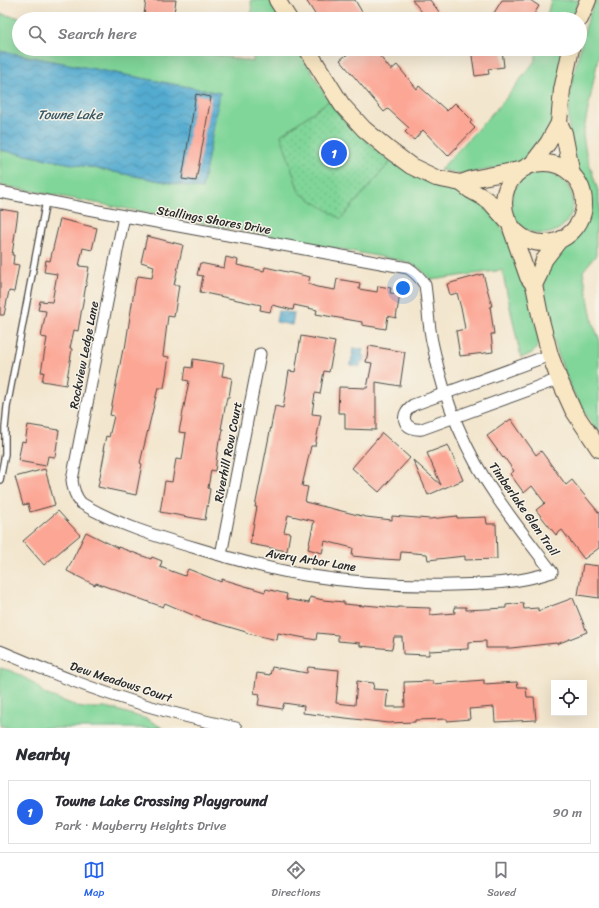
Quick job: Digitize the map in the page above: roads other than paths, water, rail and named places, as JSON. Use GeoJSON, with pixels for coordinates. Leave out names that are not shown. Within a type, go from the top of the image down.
{"type":"FeatureCollection","features":[{"type":"Feature","properties":{"kind":"street"},"geometry":{"type":"LineString","coordinates":[[277,0],[285,12]]}},
{"type":"Feature","properties":{"kind":"street"},"geometry":{"type":"LineString","coordinates":[[583,12],[588,0]]}},
{"type":"Feature","properties":{"kind":"street"},"geometry":{"type":"LineString","coordinates":[[310,56],[342,105],[364,128],[388,149],[411,166],[436,178],[461,183],[491,203],[520,237],[532,242],[545,244],[558,242],[570,235],[578,225],[583,212],[584,199],[580,186],[572,175],[560,166],[546,162],[472,179],[461,183]]}},
{"type":"Feature","properties":{"kind":"street"},"geometry":{"type":"LineString","coordinates":[[569,56],[562,90],[559,122],[548,143],[507,185],[503,203],[528,277],[534,285],[550,355],[559,379],[573,410],[599,449]]}},
{"type":"Feature","properties":{"kind":"street"},"geometry":{"type":"LineString","coordinates":[[559,122],[564,133],[572,175]]}},
{"type":"Feature","properties":{"kind":"street","name":"Stallings Shores Drive"},"geometry":{"type":"LineString","coordinates":[[0,192],[408,268],[416,272],[421,278]]}},
{"type":"Feature","properties":{"kind":"street","name":"Rockview Ledge Lane"},"geometry":{"type":"LineString","coordinates":[[77,498],[72,489],[72,480],[124,216]]}},
{"type":"Feature","properties":{"kind":"street"},"geometry":{"type":"LineString","coordinates":[[534,285],[544,260],[558,242]]}},
{"type":"Feature","properties":{"kind":"street","name":"Timberlake Glen Trail"},"geometry":{"type":"LineString","coordinates":[[421,278],[425,285],[432,345],[446,393],[464,439],[478,467],[498,498],[552,572]]}},
{"type":"Feature","properties":{"kind":"street","name":"Riverhill Row Court"},"geometry":{"type":"LineString","coordinates":[[221,555],[260,354]]}},
{"type":"Feature","properties":{"kind":"street"},"geometry":{"type":"LineString","coordinates":[[550,355],[413,405],[407,408],[405,421],[409,427],[414,430],[422,429],[559,379]]}},
{"type":"Feature","properties":{"kind":"street","name":"Avery Arbor Lane"},"geometry":{"type":"LineString","coordinates":[[77,498],[88,507],[120,522],[168,540],[260,566],[306,575],[370,583],[423,585],[507,583],[552,572]]}},
{"type":"Feature","properties":{"kind":"street","name":"Dew Meadows Court"},"geometry":{"type":"LineString","coordinates":[[0,651],[71,680],[126,699],[194,719],[236,728]]}},
{"type":"Feature","properties":{"kind":"lane"},"geometry":{"type":"LineString","coordinates":[[0,480],[5,454],[7,407],[46,201]]}},
{"type":"Feature","properties":{"kind":"water","name":"Towne Lake"},"geometry":{"type":"Polygon","coordinates":[[[0,51],[12,53],[12,56],[26,56],[220,93],[202,189],[0,150],[0,51]]]}},
{"type":"Feature","properties":{"kind":"water"},"geometry":{"type":"Polygon","coordinates":[[[278,311],[294,313],[292,325],[276,322],[278,311]]]}},
{"type":"Feature","properties":{"kind":"water"},"geometry":{"type":"Polygon","coordinates":[[[353,348],[363,349],[363,362],[361,361],[360,367],[350,365],[353,348]]]}},
{"type":"Feature","properties":{"kind":"place","name":"Towne Lake Crossing Playground"},"geometry":{"type":"Point","coordinates":[334,153]}}]}
